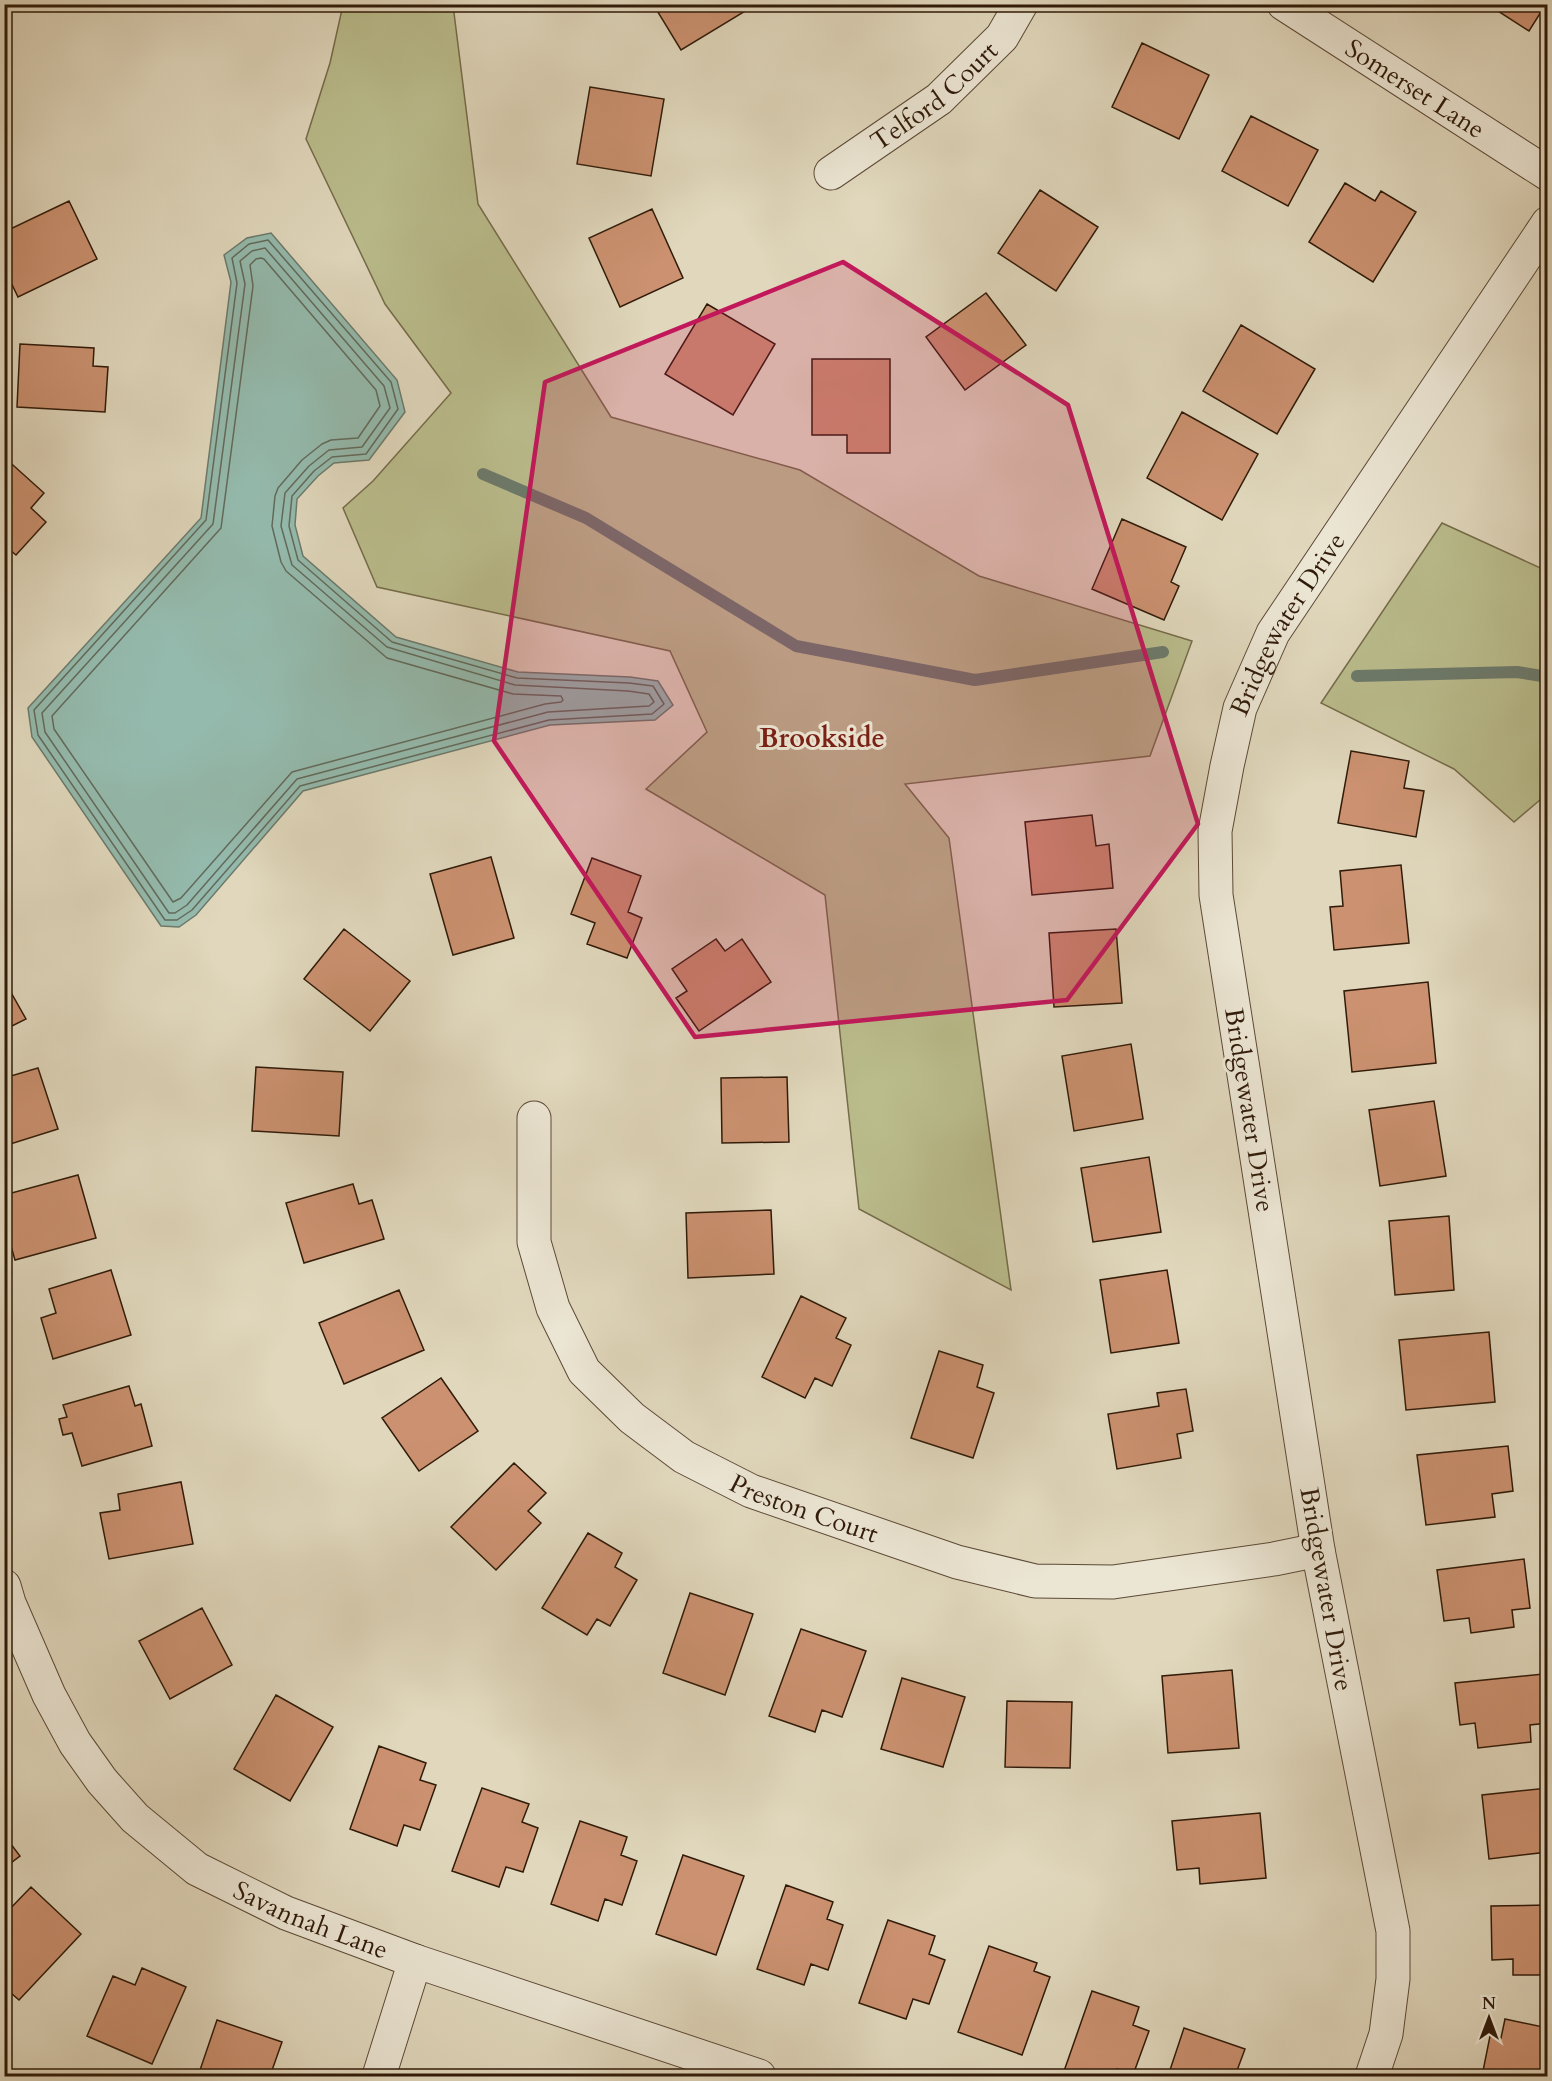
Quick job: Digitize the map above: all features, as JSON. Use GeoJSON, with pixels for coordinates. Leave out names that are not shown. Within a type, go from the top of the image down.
{"type":"FeatureCollection","features":[{"type":"Feature","properties":{"kind":"street","name":"Telford Court"},"geometry":{"type":"LineString","coordinates":[[831,172],[939,99],[1002,37],[1021,4]]}},
{"type":"Feature","properties":{"kind":"street","name":"Somerset Lane"},"geometry":{"type":"LineString","coordinates":[[1284,4],[1548,174]]}},
{"type":"Feature","properties":{"kind":"street","name":"Bridgewater Drive"},"geometry":{"type":"LineString","coordinates":[[1372,2076],[1386,2034],[1393,1979],[1393,1931],[1318,1550],[1216,895],[1215,831],[1240,708],[1273,633],[1548,224]]}},
{"type":"Feature","properties":{"kind":"street","name":"Preston Court"},"geometry":{"type":"LineString","coordinates":[[534,1118],[534,1242],[553,1308],[584,1371],[632,1418],[684,1457],[751,1491],[957,1562],[1035,1581],[1113,1582],[1318,1550]]}},
{"type":"Feature","properties":{"kind":"street","name":"Savannah Lane"},"geometry":{"type":"LineString","coordinates":[[4,1586],[9,1603],[49,1695],[75,1743],[102,1781],[135,1818],[197,1869],[286,1913],[415,1961],[759,2076]]}},
{"type":"Feature","properties":{"kind":"street"},"geometry":{"type":"LineString","coordinates":[[379,2076],[415,1961]]}},
{"type":"Feature","properties":{"kind":"highlighted area"},"geometry":{"type":"Polygon","coordinates":[[[843,262],[1068,405],[1198,824],[1067,1000],[695,1037],[494,741],[545,382],[843,262]]]}},
{"type":"Feature","properties":{"kind":"green space"},"geometry":{"type":"Polygon","coordinates":[[[343,5],[453,5],[478,204],[611,417],[800,470],[979,576],[1192,641],[1150,756],[905,784],[949,838],[1011,1290],[859,1209],[825,895],[646,789],[707,732],[670,651],[377,587],[343,508],[373,481],[451,393],[385,304],[306,139],[330,63],[343,5]]]}},
{"type":"Feature","properties":{"kind":"green space"},"geometry":{"type":"Polygon","coordinates":[[[1442,523],[1547,571],[1547,794],[1514,822],[1454,769],[1321,703],[1442,523]]]}},
{"type":"Feature","properties":{"kind":"water"},"geometry":{"type":"Polygon","coordinates":[[[271,233],[397,380],[405,412],[369,460],[334,463],[318,476],[297,499],[295,525],[303,556],[396,637],[518,672],[630,677],[658,681],[673,705],[655,720],[550,725],[303,791],[196,915],[179,927],[161,926],[32,737],[28,708],[201,518],[231,282],[224,255],[247,238],[271,233]]]}},
{"type":"Feature","properties":{"kind":"building"},"geometry":{"type":"Polygon","coordinates":[[[653,4],[744,4],[747,10],[681,50],[653,4]]]}},
{"type":"Feature","properties":{"kind":"building"},"geometry":{"type":"Polygon","coordinates":[[[1487,4],[1546,4],[1529,31],[1487,4]]]}},
{"type":"Feature","properties":{"kind":"building"},"geometry":{"type":"Polygon","coordinates":[[[1142,43],[1209,75],[1179,139],[1112,107],[1142,43]]]}},
{"type":"Feature","properties":{"kind":"building"},"geometry":{"type":"Polygon","coordinates":[[[590,87],[664,99],[651,176],[577,164],[590,87]]]}},
{"type":"Feature","properties":{"kind":"building"},"geometry":{"type":"Polygon","coordinates":[[[1251,116],[1318,150],[1288,206],[1222,171],[1251,116]]]}},
{"type":"Feature","properties":{"kind":"building"},"geometry":{"type":"Polygon","coordinates":[[[1345,183],[1375,201],[1381,191],[1416,212],[1373,282],[1309,242],[1345,183]]]}},
{"type":"Feature","properties":{"kind":"building"},"geometry":{"type":"Polygon","coordinates":[[[1040,190],[1098,227],[1056,291],[998,253],[1040,190]]]}},
{"type":"Feature","properties":{"kind":"building"},"geometry":{"type":"Polygon","coordinates":[[[69,201],[97,259],[18,297],[4,268],[4,232],[69,201]]]}},
{"type":"Feature","properties":{"kind":"building"},"geometry":{"type":"Polygon","coordinates":[[[652,209],[683,278],[620,307],[589,238],[652,209]]]}},
{"type":"Feature","properties":{"kind":"building"},"geometry":{"type":"Polygon","coordinates":[[[986,293],[1026,345],[965,390],[926,337],[986,293]]]}},
{"type":"Feature","properties":{"kind":"building"},"geometry":{"type":"Polygon","coordinates":[[[707,304],[775,344],[733,415],[665,374],[707,304]]]}},
{"type":"Feature","properties":{"kind":"building"},"geometry":{"type":"Polygon","coordinates":[[[1241,325],[1315,369],[1277,434],[1203,391],[1241,325]]]}},
{"type":"Feature","properties":{"kind":"building"},"geometry":{"type":"Polygon","coordinates":[[[20,344],[94,348],[93,366],[108,367],[105,412],[17,407],[20,344]]]}},
{"type":"Feature","properties":{"kind":"building"},"geometry":{"type":"Polygon","coordinates":[[[812,359],[890,359],[890,453],[847,453],[847,435],[812,435],[812,359]]]}},
{"type":"Feature","properties":{"kind":"building"},"geometry":{"type":"Polygon","coordinates":[[[1182,412],[1258,454],[1222,520],[1147,478],[1182,412]]]}},
{"type":"Feature","properties":{"kind":"building"},"geometry":{"type":"Polygon","coordinates":[[[4,457],[44,493],[31,508],[46,522],[16,555],[4,545],[4,457]]]}},
{"type":"Feature","properties":{"kind":"building"},"geometry":{"type":"Polygon","coordinates":[[[1122,519],[1186,547],[1171,582],[1179,586],[1164,620],[1092,589],[1122,519]]]}},
{"type":"Feature","properties":{"kind":"building"},"geometry":{"type":"Polygon","coordinates":[[[1351,751],[1409,761],[1404,788],[1424,791],[1416,837],[1338,823],[1351,751]]]}},
{"type":"Feature","properties":{"kind":"building"},"geometry":{"type":"Polygon","coordinates":[[[1092,815],[1096,846],[1109,844],[1113,888],[1032,895],[1025,822],[1092,815]]]}},
{"type":"Feature","properties":{"kind":"building"},"geometry":{"type":"Polygon","coordinates":[[[491,857],[514,938],[453,955],[430,874],[491,857]]]}},
{"type":"Feature","properties":{"kind":"building"},"geometry":{"type":"Polygon","coordinates":[[[592,858],[641,876],[628,912],[642,918],[627,958],[587,944],[595,923],[571,914],[592,858]]]}},
{"type":"Feature","properties":{"kind":"building"},"geometry":{"type":"Polygon","coordinates":[[[1401,865],[1409,943],[1334,950],[1330,907],[1343,906],[1340,871],[1401,865]]]}},
{"type":"Feature","properties":{"kind":"building"},"geometry":{"type":"Polygon","coordinates":[[[344,929],[410,981],[370,1031],[304,979],[344,929]]]}},
{"type":"Feature","properties":{"kind":"building"},"geometry":{"type":"Polygon","coordinates":[[[1116,929],[1122,1003],[1054,1007],[1049,933],[1116,929]]]}},
{"type":"Feature","properties":{"kind":"building"},"geometry":{"type":"Polygon","coordinates":[[[716,939],[725,951],[742,939],[771,982],[699,1031],[676,998],[687,991],[672,969],[716,939]]]}},
{"type":"Feature","properties":{"kind":"building"},"geometry":{"type":"Polygon","coordinates":[[[4,980],[26,1019],[4,1030],[4,980]]]}},
{"type":"Feature","properties":{"kind":"building"},"geometry":{"type":"Polygon","coordinates":[[[1428,982],[1436,1063],[1352,1072],[1344,991],[1428,982]]]}},
{"type":"Feature","properties":{"kind":"building"},"geometry":{"type":"Polygon","coordinates":[[[1131,1044],[1143,1119],[1074,1131],[1062,1056],[1131,1044]]]}},
{"type":"Feature","properties":{"kind":"building"},"geometry":{"type":"Polygon","coordinates":[[[256,1067],[343,1072],[339,1136],[252,1131],[256,1067]]]}},
{"type":"Feature","properties":{"kind":"building"},"geometry":{"type":"Polygon","coordinates":[[[38,1068],[58,1129],[4,1146],[4,1078],[38,1068]]]}},
{"type":"Feature","properties":{"kind":"building"},"geometry":{"type":"Polygon","coordinates":[[[787,1077],[789,1142],[722,1143],[721,1078],[787,1077]]]}},
{"type":"Feature","properties":{"kind":"building"},"geometry":{"type":"Polygon","coordinates":[[[1434,1101],[1446,1176],[1380,1186],[1369,1110],[1434,1101]]]}},
{"type":"Feature","properties":{"kind":"building"},"geometry":{"type":"Polygon","coordinates":[[[1149,1157],[1161,1232],[1093,1242],[1081,1168],[1149,1157]]]}},
{"type":"Feature","properties":{"kind":"building"},"geometry":{"type":"Polygon","coordinates":[[[78,1175],[96,1238],[15,1260],[4,1222],[4,1195],[78,1175]]]}},
{"type":"Feature","properties":{"kind":"building"},"geometry":{"type":"Polygon","coordinates":[[[353,1184],[359,1204],[372,1200],[384,1239],[304,1263],[286,1203],[353,1184]]]}},
{"type":"Feature","properties":{"kind":"building"},"geometry":{"type":"Polygon","coordinates":[[[771,1210],[774,1274],[688,1278],[686,1213],[771,1210]]]}},
{"type":"Feature","properties":{"kind":"building"},"geometry":{"type":"Polygon","coordinates":[[[1449,1216],[1454,1290],[1395,1295],[1389,1221],[1449,1216]]]}},
{"type":"Feature","properties":{"kind":"building"},"geometry":{"type":"Polygon","coordinates":[[[111,1270],[131,1335],[53,1359],[41,1318],[56,1313],[49,1289],[111,1270]]]}},
{"type":"Feature","properties":{"kind":"building"},"geometry":{"type":"Polygon","coordinates":[[[1167,1270],[1179,1343],[1111,1353],[1100,1280],[1167,1270]]]}},
{"type":"Feature","properties":{"kind":"building"},"geometry":{"type":"Polygon","coordinates":[[[399,1290],[424,1350],[344,1384],[319,1323],[399,1290]]]}},
{"type":"Feature","properties":{"kind":"building"},"geometry":{"type":"Polygon","coordinates":[[[801,1296],[846,1318],[836,1338],[851,1345],[832,1386],[815,1378],[805,1398],[762,1377],[801,1296]]]}},
{"type":"Feature","properties":{"kind":"building"},"geometry":{"type":"Polygon","coordinates":[[[1489,1332],[1495,1402],[1406,1410],[1399,1340],[1489,1332]]]}},
{"type":"Feature","properties":{"kind":"building"},"geometry":{"type":"Polygon","coordinates":[[[939,1351],[983,1365],[977,1387],[994,1393],[973,1458],[911,1438],[939,1351]]]}},
{"type":"Feature","properties":{"kind":"building"},"geometry":{"type":"Polygon","coordinates":[[[441,1378],[478,1431],[419,1471],[382,1418],[441,1378]]]}},
{"type":"Feature","properties":{"kind":"building"},"geometry":{"type":"Polygon","coordinates":[[[129,1386],[135,1406],[141,1404],[152,1446],[82,1466],[72,1433],[63,1435],[59,1419],[67,1417],[63,1405],[129,1386]]]}},
{"type":"Feature","properties":{"kind":"building"},"geometry":{"type":"Polygon","coordinates":[[[1186,1389],[1193,1431],[1177,1434],[1181,1458],[1117,1469],[1108,1414],[1159,1406],[1157,1393],[1186,1389]]]}},
{"type":"Feature","properties":{"kind":"building"},"geometry":{"type":"Polygon","coordinates":[[[1508,1446],[1513,1491],[1492,1494],[1495,1517],[1426,1525],[1417,1455],[1508,1446]]]}},
{"type":"Feature","properties":{"kind":"building"},"geometry":{"type":"Polygon","coordinates":[[[514,1463],[546,1493],[528,1511],[541,1523],[496,1570],[451,1527],[514,1463]]]}},
{"type":"Feature","properties":{"kind":"building"},"geometry":{"type":"Polygon","coordinates":[[[181,1482],[193,1544],[109,1559],[100,1513],[120,1510],[118,1494],[181,1482]]]}},
{"type":"Feature","properties":{"kind":"building"},"geometry":{"type":"Polygon","coordinates":[[[588,1533],[622,1553],[615,1567],[637,1580],[610,1626],[597,1619],[587,1635],[542,1608],[588,1533]]]}},
{"type":"Feature","properties":{"kind":"building"},"geometry":{"type":"Polygon","coordinates":[[[1524,1559],[1530,1608],[1512,1610],[1514,1627],[1471,1633],[1469,1618],[1444,1621],[1437,1570],[1524,1559]]]}},
{"type":"Feature","properties":{"kind":"building"},"geometry":{"type":"Polygon","coordinates":[[[690,1593],[753,1614],[725,1695],[663,1673],[690,1593]]]}},
{"type":"Feature","properties":{"kind":"building"},"geometry":{"type":"Polygon","coordinates":[[[202,1608],[232,1665],[170,1699],[139,1641],[202,1608]]]}},
{"type":"Feature","properties":{"kind":"building"},"geometry":{"type":"Polygon","coordinates":[[[801,1629],[866,1651],[842,1717],[822,1710],[815,1732],[769,1716],[801,1629]]]}},
{"type":"Feature","properties":{"kind":"building"},"geometry":{"type":"Polygon","coordinates":[[[1232,1670],[1239,1748],[1168,1753],[1162,1676],[1232,1670]]]}},
{"type":"Feature","properties":{"kind":"building"},"geometry":{"type":"Polygon","coordinates":[[[1543,1674],[1548,1723],[1530,1725],[1531,1742],[1478,1748],[1475,1723],[1460,1725],[1455,1683],[1543,1674]]]}},
{"type":"Feature","properties":{"kind":"building"},"geometry":{"type":"Polygon","coordinates":[[[902,1678],[965,1697],[943,1767],[881,1749],[902,1678]]]}},
{"type":"Feature","properties":{"kind":"building"},"geometry":{"type":"Polygon","coordinates":[[[276,1695],[333,1727],[290,1801],[234,1769],[276,1695]]]}},
{"type":"Feature","properties":{"kind":"building"},"geometry":{"type":"Polygon","coordinates":[[[1007,1701],[1072,1702],[1070,1768],[1005,1767],[1007,1701]]]}},
{"type":"Feature","properties":{"kind":"building"},"geometry":{"type":"Polygon","coordinates":[[[379,1746],[426,1763],[420,1780],[436,1785],[420,1830],[404,1825],[397,1846],[350,1829],[379,1746]]]}},
{"type":"Feature","properties":{"kind":"building"},"geometry":{"type":"Polygon","coordinates":[[[482,1788],[529,1804],[522,1822],[538,1828],[523,1872],[506,1867],[499,1887],[452,1871],[482,1788]]]}},
{"type":"Feature","properties":{"kind":"building"},"geometry":{"type":"Polygon","coordinates":[[[1548,1788],[1548,1852],[1489,1859],[1482,1795],[1548,1788]]]}},
{"type":"Feature","properties":{"kind":"building"},"geometry":{"type":"Polygon","coordinates":[[[1260,1813],[1266,1878],[1200,1884],[1199,1868],[1177,1870],[1172,1821],[1260,1813]]]}},
{"type":"Feature","properties":{"kind":"building"},"geometry":{"type":"Polygon","coordinates":[[[580,1821],[627,1837],[621,1855],[637,1861],[622,1905],[605,1899],[598,1921],[551,1904],[580,1821]]]}},
{"type":"Feature","properties":{"kind":"building"},"geometry":{"type":"Polygon","coordinates":[[[4,1835],[20,1856],[4,1868],[4,1835]]]}},
{"type":"Feature","properties":{"kind":"building"},"geometry":{"type":"Polygon","coordinates":[[[683,1855],[744,1876],[716,1955],[656,1934],[683,1855]]]}},
{"type":"Feature","properties":{"kind":"building"},"geometry":{"type":"Polygon","coordinates":[[[786,1885],[833,1902],[827,1919],[843,1925],[828,1970],[811,1964],[804,1985],[757,1969],[786,1885]]]}},
{"type":"Feature","properties":{"kind":"building"},"geometry":{"type":"Polygon","coordinates":[[[31,1887],[81,1934],[19,2000],[4,1987],[4,1915],[31,1887]]]}},
{"type":"Feature","properties":{"kind":"building"},"geometry":{"type":"Polygon","coordinates":[[[1548,1905],[1548,1975],[1513,1975],[1513,1959],[1492,1960],[1491,1906],[1548,1905]]]}},
{"type":"Feature","properties":{"kind":"building"},"geometry":{"type":"Polygon","coordinates":[[[888,1920],[935,1936],[929,1954],[945,1960],[929,2004],[913,1999],[906,2019],[859,2003],[888,1920]]]}},
{"type":"Feature","properties":{"kind":"building"},"geometry":{"type":"Polygon","coordinates":[[[989,1946],[1037,1963],[1034,1971],[1050,1977],[1022,2055],[958,2032],[989,1946]]]}},
{"type":"Feature","properties":{"kind":"building"},"geometry":{"type":"Polygon","coordinates":[[[142,1968],[186,1987],[152,2064],[87,2036],[113,1976],[135,1985],[142,1968]]]}},
{"type":"Feature","properties":{"kind":"building"},"geometry":{"type":"Polygon","coordinates":[[[1092,1991],[1139,2007],[1133,2025],[1149,2031],[1133,2075],[1117,2069],[1114,2076],[1063,2074],[1092,1991]]]}},
{"type":"Feature","properties":{"kind":"building"},"geometry":{"type":"Polygon","coordinates":[[[1505,2019],[1548,2028],[1548,2076],[1482,2076],[1490,2036],[1501,2038],[1505,2019]]]}},
{"type":"Feature","properties":{"kind":"building"},"geometry":{"type":"Polygon","coordinates":[[[217,2020],[282,2042],[270,2076],[198,2076],[217,2020]]]}},
{"type":"Feature","properties":{"kind":"building"},"geometry":{"type":"Polygon","coordinates":[[[1184,2028],[1245,2049],[1235,2076],[1168,2076],[1184,2028]]]}},
{"type":"Feature","properties":{"kind":"waterway"},"geometry":{"type":"LineString","coordinates":[[483,474],[586,518],[796,646],[975,680],[1163,652]]}},
{"type":"Feature","properties":{"kind":"waterway"},"geometry":{"type":"LineString","coordinates":[[1357,676],[1517,672],[1548,677]]}},
{"type":"Feature","properties":{"kind":"district","name":"Brookside"},"geometry":{"type":"Point","coordinates":[822,738]}}]}
